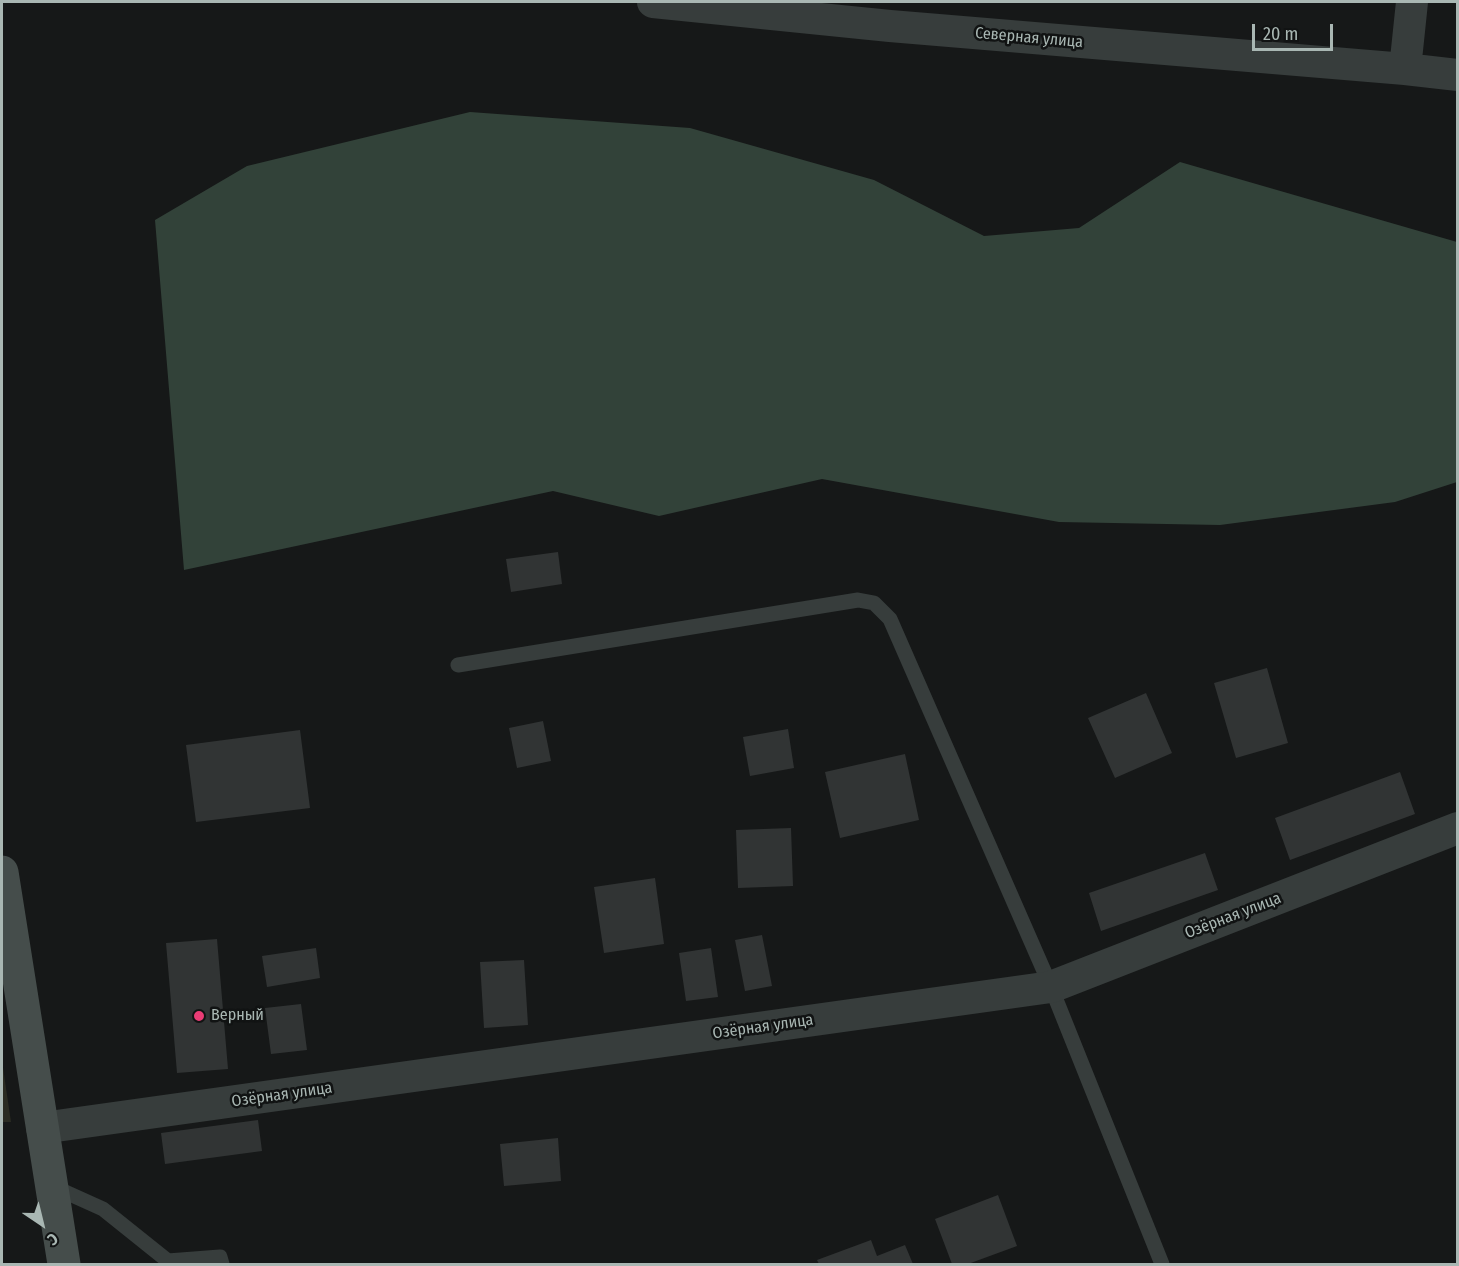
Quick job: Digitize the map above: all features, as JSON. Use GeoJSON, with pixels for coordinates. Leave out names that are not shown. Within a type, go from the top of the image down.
{"type":"FeatureCollection","features":[{"type":"Feature","properties":{"kind":"main road"},"geometry":{"type":"LineString","coordinates":[[2,872],[64,1264]]}},
{"type":"Feature","properties":{"kind":"street","name":"Северная улица"},"geometry":{"type":"LineString","coordinates":[[653,2],[891,14],[1458,75]]}},
{"type":"Feature","properties":{"kind":"street"},"geometry":{"type":"LineString","coordinates":[[1405,69],[1412,2]]}},
{"type":"Feature","properties":{"kind":"street","name":"Озёрная улица"},"geometry":{"type":"LineString","coordinates":[[42,1128],[1051,987],[1458,828]]}},
{"type":"Feature","properties":{"kind":"lane"},"geometry":{"type":"LineString","coordinates":[[458,664],[858,600],[874,603],[890,619],[1051,987],[1162,1264]]}},
{"type":"Feature","properties":{"kind":"lane"},"geometry":{"type":"LineString","coordinates":[[52,1186],[104,1209],[168,1263],[220,1257],[222,1264]]}},
{"type":"Feature","properties":{"kind":"shaded area"},"geometry":{"type":"Polygon","coordinates":[[[470,112],[690,128],[874,180],[984,236],[1079,228],[1180,162],[1457,242],[1457,482],[1395,502],[1220,525],[1059,522],[822,479],[659,516],[553,491],[184,570],[155,220],[247,166],[470,112]]]}},
{"type":"Feature","properties":{"kind":"shaded area"},"geometry":{"type":"Polygon","coordinates":[[[2,1061],[11,1122],[2,1122],[2,1061]]]}},
{"type":"Feature","properties":{"kind":"building"},"geometry":{"type":"Polygon","coordinates":[[[558,552],[562,584],[511,592],[506,559],[558,552]]]}},
{"type":"Feature","properties":{"kind":"building"},"geometry":{"type":"Polygon","coordinates":[[[1267,668],[1288,743],[1236,758],[1214,683],[1267,668]]]}},
{"type":"Feature","properties":{"kind":"building"},"geometry":{"type":"Polygon","coordinates":[[[1146,693],[1172,753],[1115,778],[1088,718],[1146,693]]]}},
{"type":"Feature","properties":{"kind":"building"},"geometry":{"type":"Polygon","coordinates":[[[543,721],[551,761],[517,768],[509,728],[543,721]]]}},
{"type":"Feature","properties":{"kind":"building"},"geometry":{"type":"Polygon","coordinates":[[[788,729],[794,768],[750,776],[743,737],[788,729]]]}},
{"type":"Feature","properties":{"kind":"building"},"geometry":{"type":"Polygon","coordinates":[[[300,730],[310,808],[196,822],[186,745],[300,730]]]}},
{"type":"Feature","properties":{"kind":"building"},"geometry":{"type":"Polygon","coordinates":[[[905,754],[919,820],[840,838],[825,772],[905,754]]]}},
{"type":"Feature","properties":{"kind":"building"},"geometry":{"type":"Polygon","coordinates":[[[1400,772],[1415,814],[1290,860],[1275,818],[1400,772]]]}},
{"type":"Feature","properties":{"kind":"building"},"geometry":{"type":"Polygon","coordinates":[[[791,828],[793,886],[738,888],[736,830],[791,828]]]}},
{"type":"Feature","properties":{"kind":"building"},"geometry":{"type":"Polygon","coordinates":[[[1205,853],[1218,890],[1101,931],[1089,893],[1205,853]]]}},
{"type":"Feature","properties":{"kind":"building"},"geometry":{"type":"Polygon","coordinates":[[[655,878],[664,944],[604,953],[594,887],[655,878]]]}},
{"type":"Feature","properties":{"kind":"building"},"geometry":{"type":"Polygon","coordinates":[[[762,935],[772,986],[745,991],[735,940],[762,935]]]}},
{"type":"Feature","properties":{"kind":"building"},"geometry":{"type":"Polygon","coordinates":[[[217,939],[228,1069],[177,1073],[166,943],[217,939]]]}},
{"type":"Feature","properties":{"kind":"building"},"geometry":{"type":"Polygon","coordinates":[[[316,948],[320,978],[267,987],[262,956],[316,948]]]}},
{"type":"Feature","properties":{"kind":"building"},"geometry":{"type":"Polygon","coordinates":[[[711,948],[718,997],[686,1001],[679,953],[711,948]]]}},
{"type":"Feature","properties":{"kind":"building"},"geometry":{"type":"Polygon","coordinates":[[[524,960],[528,1025],[484,1028],[480,962],[524,960]]]}},
{"type":"Feature","properties":{"kind":"building"},"geometry":{"type":"Polygon","coordinates":[[[301,1004],[307,1050],[271,1054],[265,1008],[301,1004]]]}},
{"type":"Feature","properties":{"kind":"building"},"geometry":{"type":"Polygon","coordinates":[[[258,1120],[262,1151],[165,1164],[161,1133],[258,1120]]]}},
{"type":"Feature","properties":{"kind":"building"},"geometry":{"type":"Polygon","coordinates":[[[558,1138],[561,1181],[504,1186],[500,1144],[558,1138]]]}},
{"type":"Feature","properties":{"kind":"building"},"geometry":{"type":"Polygon","coordinates":[[[998,1195],[1017,1246],[968,1264],[952,1264],[935,1219],[998,1195]]]}},
{"type":"Feature","properties":{"kind":"building"},"geometry":{"type":"Polygon","coordinates":[[[871,1240],[877,1256],[905,1245],[913,1264],[819,1264],[817,1260],[871,1240]]]}},
{"type":"Feature","properties":{"kind":"place","name":"Верный"},"geometry":{"type":"Point","coordinates":[199,1016]}}]}
